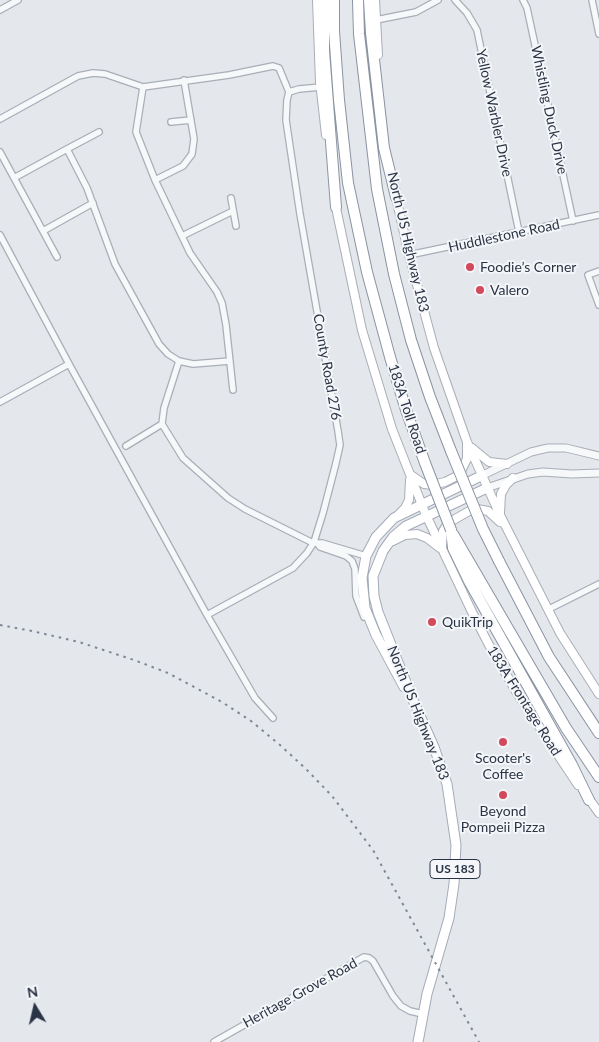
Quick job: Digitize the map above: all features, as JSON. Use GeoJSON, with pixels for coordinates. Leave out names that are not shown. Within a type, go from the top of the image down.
{"type":"FeatureCollection","features":[{"type":"Feature","properties":{"kind":"highway"},"geometry":{"type":"LineString","coordinates":[[324,0],[324,51],[336,206]]}},
{"type":"Feature","properties":{"kind":"highway","name":"183A Toll Road"},"geometry":{"type":"LineString","coordinates":[[334,0],[334,31],[339,100],[348,183],[367,272],[406,410],[451,530],[566,728],[599,777]]}},
{"type":"Feature","properties":{"kind":"highway","name":"183A Toll Road"},"geometry":{"type":"LineString","coordinates":[[358,0],[359,34],[368,125],[377,189],[386,236],[411,340],[430,397],[483,529],[549,657],[599,734]]}},
{"type":"Feature","properties":{"kind":"highway"},"geometry":{"type":"LineString","coordinates":[[370,0],[370,33],[384,148],[396,197]]}},
{"type":"Feature","properties":{"kind":"highway"},"geometry":{"type":"LineString","coordinates":[[451,530],[453,548],[469,581],[572,765],[589,800]]}},
{"type":"Feature","properties":{"kind":"main road","name":"US 183"},"geometry":{"type":"LineString","coordinates":[[317,0],[321,87],[336,206],[362,330],[392,429],[409,473],[410,496],[405,508],[397,516]]}},
{"type":"Feature","properties":{"kind":"main road","name":"North US Highway 183"},"geometry":{"type":"LineString","coordinates":[[375,0],[382,105],[396,197],[409,256],[439,366],[487,488],[406,526],[392,537],[380,556],[373,576],[374,596],[378,612],[434,747],[447,784],[456,845],[454,884],[449,918],[423,1014],[418,1042]]}},
{"type":"Feature","properties":{"kind":"main road"},"geometry":{"type":"LineString","coordinates":[[409,473],[418,481],[432,485],[445,482],[458,475],[467,459],[469,444]]}},
{"type":"Feature","properties":{"kind":"main road"},"geometry":{"type":"LineString","coordinates":[[469,444],[489,462],[507,464]]}},
{"type":"Feature","properties":{"kind":"main road","name":"183A Frontage Road"},"geometry":{"type":"LineString","coordinates":[[409,473],[442,551],[472,612],[517,693],[574,781],[599,813]]}},
{"type":"Feature","properties":{"kind":"main road","name":"North US Highway 183"},"geometry":{"type":"LineString","coordinates":[[413,700],[392,666],[371,624],[364,602],[362,584],[366,556],[372,542],[388,522],[482,476]]}},
{"type":"Feature","properties":{"kind":"main road"},"geometry":{"type":"LineString","coordinates":[[500,515],[501,494],[513,478]]}},
{"type":"Feature","properties":{"kind":"main road"},"geometry":{"type":"LineString","coordinates":[[487,488],[560,633],[599,694]]}},
{"type":"Feature","properties":{"kind":"main road"},"geometry":{"type":"LineString","coordinates":[[442,551],[442,536],[445,526],[471,510],[488,511],[505,527]]}},
{"type":"Feature","properties":{"kind":"main road"},"geometry":{"type":"LineString","coordinates":[[387,545],[402,536],[412,533],[424,536],[442,551]]}},
{"type":"Feature","properties":{"kind":"main road"},"geometry":{"type":"LineString","coordinates":[[366,556],[373,576]]}},
{"type":"Feature","properties":{"kind":"street"},"geometry":{"type":"LineString","coordinates":[[0,10],[18,0]]}},
{"type":"Feature","properties":{"kind":"street"},"geometry":{"type":"LineString","coordinates":[[376,20],[416,12],[438,0]]}},
{"type":"Feature","properties":{"kind":"street","name":"Yellow Warbler Drive"},"geometry":{"type":"LineString","coordinates":[[455,0],[467,13],[476,30],[519,232]]}},
{"type":"Feature","properties":{"kind":"street","name":"Whistling Duck Drive"},"geometry":{"type":"LineString","coordinates":[[523,0],[527,8],[572,221]]}},
{"type":"Feature","properties":{"kind":"street"},"geometry":{"type":"LineString","coordinates":[[592,0],[599,30]]}},
{"type":"Feature","properties":{"kind":"street"},"geometry":{"type":"LineString","coordinates":[[0,119],[78,76],[93,73],[105,74],[143,87],[277,66],[289,92],[321,87]]}},
{"type":"Feature","properties":{"kind":"street"},"geometry":{"type":"LineString","coordinates":[[155,180],[178,169],[188,161],[194,146],[184,80]]}},
{"type":"Feature","properties":{"kind":"street"},"geometry":{"type":"LineString","coordinates":[[143,87],[136,132],[155,180],[190,253],[222,302],[233,390]]}},
{"type":"Feature","properties":{"kind":"street","name":"County Road 276"},"geometry":{"type":"LineString","coordinates":[[208,615],[293,568],[316,543],[340,445],[300,214],[286,120],[286,100],[289,92]]}},
{"type":"Feature","properties":{"kind":"street"},"geometry":{"type":"LineString","coordinates":[[171,122],[191,120]]}},
{"type":"Feature","properties":{"kind":"street"},"geometry":{"type":"LineString","coordinates":[[14,178],[99,132]]}},
{"type":"Feature","properties":{"kind":"street"},"geometry":{"type":"LineString","coordinates":[[67,149],[93,203],[115,264],[159,344],[168,354],[179,361],[194,364],[230,361]]}},
{"type":"Feature","properties":{"kind":"street"},"geometry":{"type":"LineString","coordinates":[[0,152],[57,257]]}},
{"type":"Feature","properties":{"kind":"street"},"geometry":{"type":"LineString","coordinates":[[231,198],[236,226]]}},
{"type":"Feature","properties":{"kind":"street"},"geometry":{"type":"LineString","coordinates":[[43,231],[93,203]]}},
{"type":"Feature","properties":{"kind":"street"},"geometry":{"type":"LineString","coordinates":[[182,236],[233,211]]}},
{"type":"Feature","properties":{"kind":"street","name":"Huddlestone Road"},"geometry":{"type":"LineString","coordinates":[[409,256],[599,215]]}},
{"type":"Feature","properties":{"kind":"street"},"geometry":{"type":"LineString","coordinates":[[0,235],[208,615],[255,698],[273,718]]}},
{"type":"Feature","properties":{"kind":"street"},"geometry":{"type":"LineString","coordinates":[[599,271],[588,275],[599,305]]}},
{"type":"Feature","properties":{"kind":"street"},"geometry":{"type":"LineString","coordinates":[[179,361],[164,408],[162,424],[183,458],[228,498],[244,508],[316,543],[320,547],[346,556],[352,561],[355,569],[356,596],[364,617],[371,624]]}},
{"type":"Feature","properties":{"kind":"street"},"geometry":{"type":"LineString","coordinates":[[0,402],[69,364]]}},
{"type":"Feature","properties":{"kind":"street"},"geometry":{"type":"LineString","coordinates":[[126,446],[162,424]]}},
{"type":"Feature","properties":{"kind":"street"},"geometry":{"type":"LineString","coordinates":[[482,476],[531,452],[548,448],[566,448],[599,456]]}},
{"type":"Feature","properties":{"kind":"street"},"geometry":{"type":"LineString","coordinates":[[487,488],[513,478],[543,472],[599,473]]}},
{"type":"Feature","properties":{"kind":"street"},"geometry":{"type":"LineString","coordinates":[[316,543],[322,543],[366,556]]}},
{"type":"Feature","properties":{"kind":"street"},"geometry":{"type":"LineString","coordinates":[[549,609],[599,584]]}},
{"type":"Feature","properties":{"kind":"street","name":"Heritage Grove Road"},"geometry":{"type":"LineString","coordinates":[[214,1042],[364,957],[373,961],[393,996],[401,1006],[410,1011],[423,1014]]}},
{"type":"Feature","properties":{"kind":"railway"},"geometry":{"type":"LineString","coordinates":[[0,625],[79,642],[168,673],[222,702],[251,721],[280,745],[332,796],[373,850],[479,1042]]}},
{"type":"Feature","properties":{"kind":"place","name":"Foodie’s Corner"},"geometry":{"type":"Point","coordinates":[470,267]}},
{"type":"Feature","properties":{"kind":"place","name":"Valero"},"geometry":{"type":"Point","coordinates":[480,290]}},
{"type":"Feature","properties":{"kind":"place","name":"QuikTrip"},"geometry":{"type":"Point","coordinates":[432,622]}},
{"type":"Feature","properties":{"kind":"place","name":"Scooter's Coffee"},"geometry":{"type":"Point","coordinates":[503,742]}},
{"type":"Feature","properties":{"kind":"place","name":"Beyond Pompeii Pizza"},"geometry":{"type":"Point","coordinates":[503,795]}}]}
